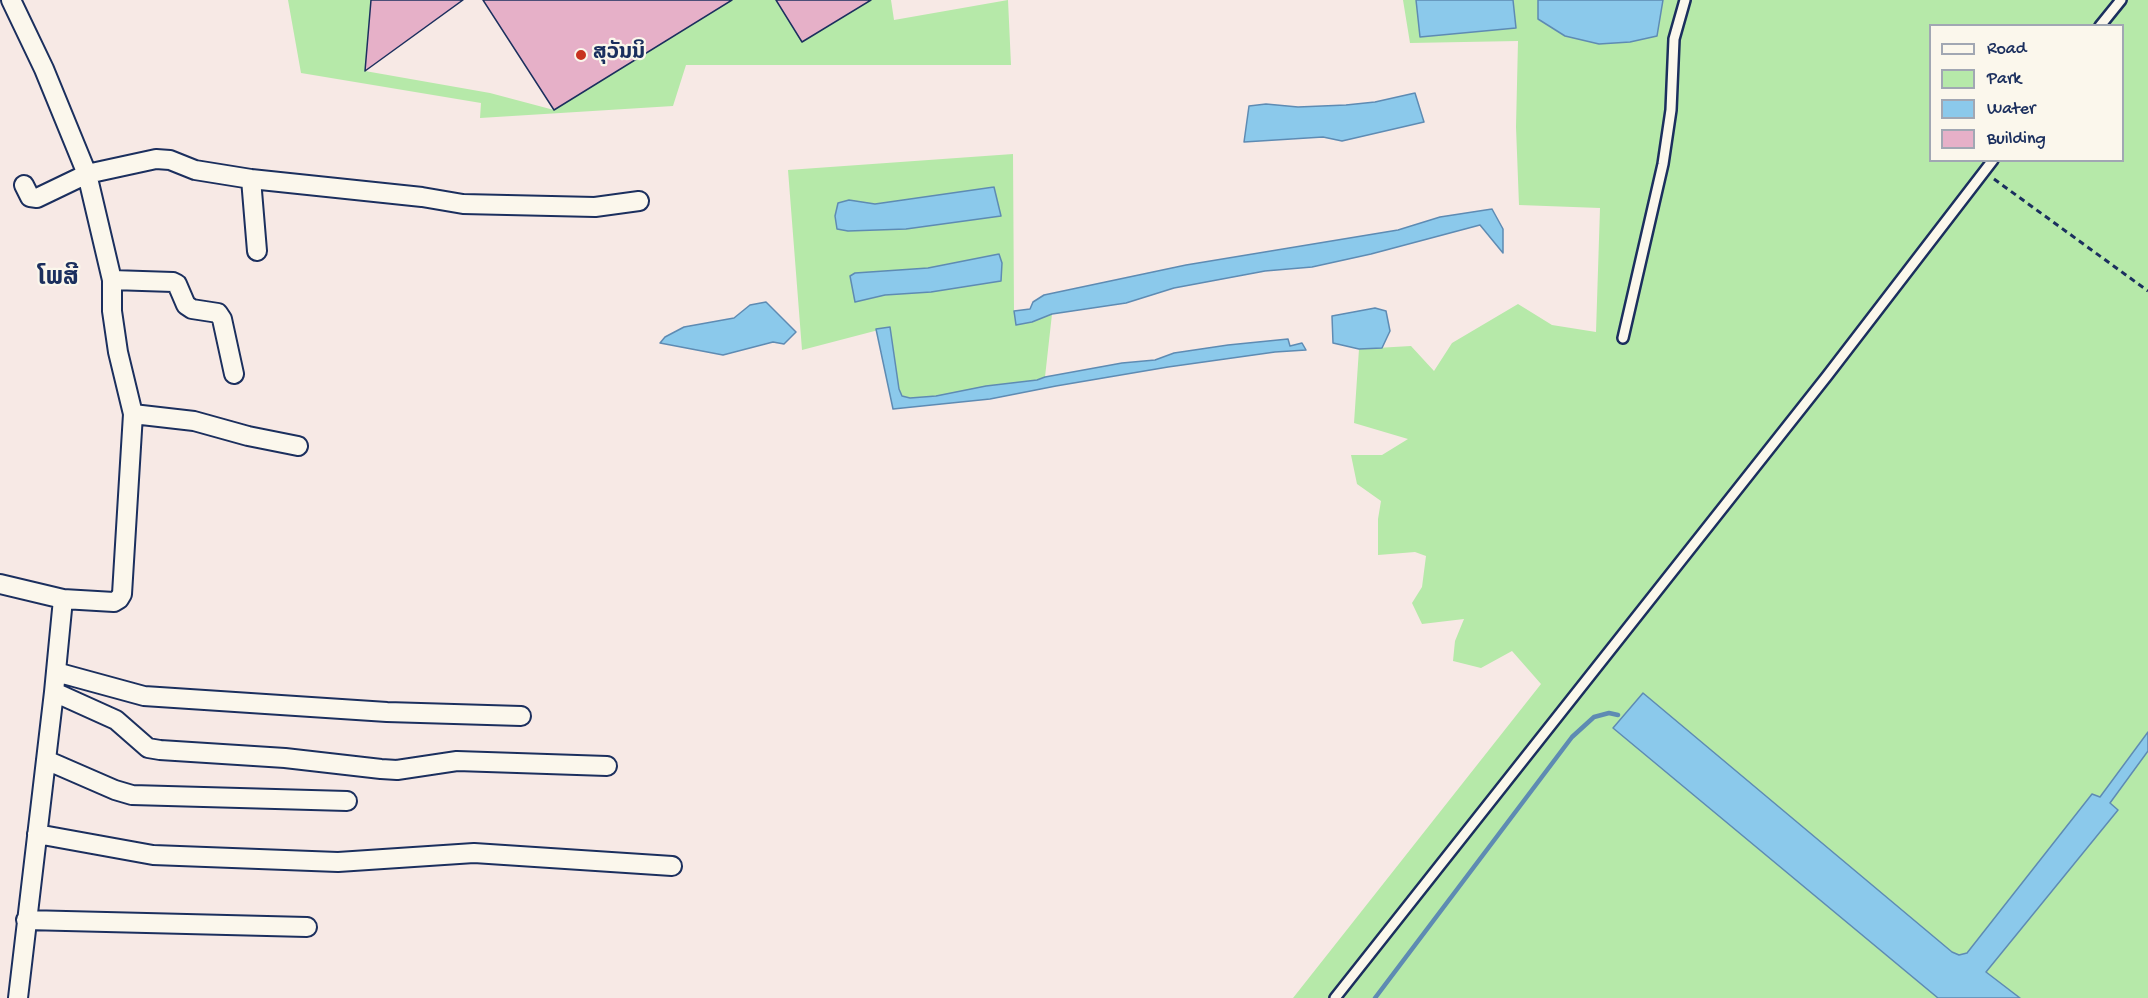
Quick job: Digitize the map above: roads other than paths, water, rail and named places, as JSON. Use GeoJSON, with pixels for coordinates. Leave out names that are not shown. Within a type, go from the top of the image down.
{"type":"FeatureCollection","features":[{"type":"Feature","properties":{"kind":"street"},"geometry":{"type":"LineString","coordinates":[[0,584],[63,599],[114,602],[119,599],[122,594],[133,414],[118,352],[112,311],[112,280],[87,174],[44,69],[11,0]]}},
{"type":"Feature","properties":{"kind":"street"},"geometry":{"type":"LineString","coordinates":[[24,184],[30,197],[37,198],[87,174],[156,159],[170,160],[195,170],[251,179],[422,197],[463,204],[595,207],[639,201]]}},
{"type":"Feature","properties":{"kind":"street"},"geometry":{"type":"LineString","coordinates":[[251,179],[257,251]]}},
{"type":"Feature","properties":{"kind":"street"},"geometry":{"type":"LineString","coordinates":[[112,280],[173,282],[177,284],[186,305],[192,309],[218,313],[222,319],[234,374]]}},
{"type":"Feature","properties":{"kind":"street"},"geometry":{"type":"LineString","coordinates":[[133,414],[194,420],[248,436],[298,446]]}},
{"type":"Feature","properties":{"kind":"street"},"geometry":{"type":"LineString","coordinates":[[18,998],[63,599]]}},
{"type":"Feature","properties":{"kind":"street"},"geometry":{"type":"LineString","coordinates":[[56,672],[144,696],[387,712],[521,716]]}},
{"type":"Feature","properties":{"kind":"street"},"geometry":{"type":"LineString","coordinates":[[54,692],[116,720],[148,748],[160,750],[285,758],[397,770],[457,761],[607,766]]}},
{"type":"Feature","properties":{"kind":"street"},"geometry":{"type":"LineString","coordinates":[[46,760],[132,795],[347,801]]}},
{"type":"Feature","properties":{"kind":"street"},"geometry":{"type":"LineString","coordinates":[[37,834],[153,855],[338,862],[474,853],[672,866]]}},
{"type":"Feature","properties":{"kind":"street"},"geometry":{"type":"LineString","coordinates":[[26,920],[307,927]]}},
{"type":"Feature","properties":{"kind":"lane"},"geometry":{"type":"LineString","coordinates":[[1623,338],[1663,164],[1671,110],[1674,39],[1685,0]]}},
{"type":"Feature","properties":{"kind":"lane"},"geometry":{"type":"LineString","coordinates":[[2102,24],[2121,0]]}},
{"type":"Feature","properties":{"kind":"lane"},"geometry":{"type":"LineString","coordinates":[[1335,998],[1827,376],[1992,162]]}},
{"type":"Feature","properties":{"kind":"water"},"geometry":{"type":"Polygon","coordinates":[[[1416,0],[1513,0],[1516,28],[1420,37],[1416,0]]]}},
{"type":"Feature","properties":{"kind":"water"},"geometry":{"type":"Polygon","coordinates":[[[1538,0],[1663,0],[1657,36],[1630,42],[1599,44],[1565,36],[1538,19],[1538,0]]]}},
{"type":"Feature","properties":{"kind":"water"},"geometry":{"type":"Polygon","coordinates":[[[1415,93],[1424,122],[1342,141],[1323,137],[1244,142],[1249,106],[1266,104],[1298,107],[1346,105],[1375,102],[1415,93]]]}},
{"type":"Feature","properties":{"kind":"water"},"geometry":{"type":"Polygon","coordinates":[[[994,187],[1001,216],[906,229],[848,231],[837,229],[835,216],[838,203],[849,200],[875,204],[994,187]]]}},
{"type":"Feature","properties":{"kind":"water"},"geometry":{"type":"Polygon","coordinates":[[[1492,209],[1503,229],[1503,253],[1480,225],[1312,267],[1265,271],[1174,288],[1126,303],[1052,314],[1032,322],[1016,325],[1014,311],[1030,309],[1033,302],[1044,295],[1186,265],[1398,230],[1440,217],[1492,209]]]}},
{"type":"Feature","properties":{"kind":"water"},"geometry":{"type":"Polygon","coordinates":[[[999,254],[1002,263],[1001,281],[931,292],[885,295],[855,302],[850,276],[855,273],[928,268],[999,254]]]}},
{"type":"Feature","properties":{"kind":"water"},"geometry":{"type":"Polygon","coordinates":[[[766,302],[796,332],[784,344],[773,342],[723,355],[660,343],[665,337],[684,327],[734,318],[750,305],[766,302]]]}},
{"type":"Feature","properties":{"kind":"water"},"geometry":{"type":"Polygon","coordinates":[[[1375,308],[1386,311],[1390,331],[1382,348],[1359,349],[1333,343],[1332,316],[1375,308]]]}},
{"type":"Feature","properties":{"kind":"water"},"geometry":{"type":"Polygon","coordinates":[[[890,327],[899,389],[902,396],[910,398],[1037,380],[1122,363],[1155,360],[1174,353],[1228,345],[1288,339],[1290,346],[1302,343],[1306,350],[1275,352],[1168,367],[990,399],[893,409],[876,329],[890,327]]]}},
{"type":"Feature","properties":{"kind":"water"},"geometry":{"type":"Polygon","coordinates":[[[1643,693],[1952,952],[1959,955],[1967,953],[2092,794],[2100,797],[2148,732],[2148,751],[2110,803],[2118,810],[1986,972],[2020,998],[1938,998],[1613,728],[1643,693]]]}},
{"type":"Feature","properties":{"kind":"waterway"},"geometry":{"type":"LineString","coordinates":[[1375,998],[1572,737],[1594,717],[1609,713],[1618,715]]}},
{"type":"Feature","properties":{"kind":"place","name":"ສຸວັນນິ"},"geometry":{"type":"Point","coordinates":[581,55]}},
{"type":"Feature","properties":{"kind":"district","name":"ໂພສີ"},"geometry":{"type":"Point","coordinates":[58,280]}}]}
